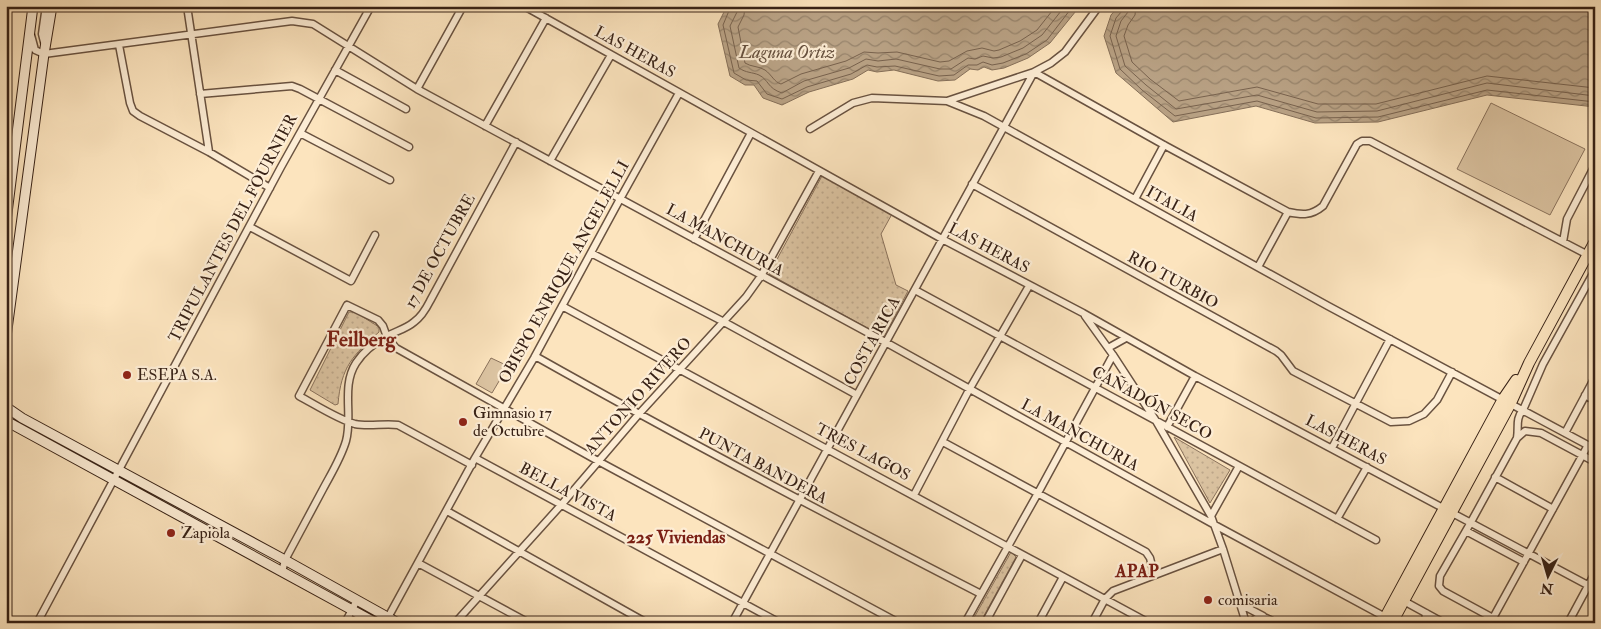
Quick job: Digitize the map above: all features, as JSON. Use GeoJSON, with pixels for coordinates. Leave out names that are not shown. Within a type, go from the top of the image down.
{"type":"FeatureCollection","features":[{"type":"Feature","properties":{"kind":"highway"},"geometry":{"type":"LineString","coordinates":[[1388,621],[1595,241]]}},
{"type":"Feature","properties":{"kind":"main road"},"geometry":{"type":"LineString","coordinates":[[6,221],[33,6]]}},
{"type":"Feature","properties":{"kind":"main road"},"geometry":{"type":"LineString","coordinates":[[6,337],[52,6]]}},
{"type":"Feature","properties":{"kind":"main road"},"geometry":{"type":"LineString","coordinates":[[6,407],[22,418],[357,600],[387,620],[398,623]]}},
{"type":"Feature","properties":{"kind":"main road"},"geometry":{"type":"LineString","coordinates":[[6,407],[6,415]]}},
{"type":"Feature","properties":{"kind":"main road"},"geometry":{"type":"LineString","coordinates":[[6,421],[376,623]]}},
{"type":"Feature","properties":{"kind":"street"},"geometry":{"type":"LineString","coordinates":[[30,29],[36,50],[45,51],[42,34],[46,6]]}},
{"type":"Feature","properties":{"kind":"street"},"geometry":{"type":"LineString","coordinates":[[187,6],[208,152]]}},
{"type":"Feature","properties":{"kind":"street","name":"TRIPULANTES DEL FOURNIER"},"geometry":{"type":"LineString","coordinates":[[37,623],[318,99],[371,6]]}},
{"type":"Feature","properties":{"kind":"street"},"geometry":{"type":"LineString","coordinates":[[417,89],[463,6]]}},
{"type":"Feature","properties":{"kind":"street","name":"LAS HERAS"},"geometry":{"type":"LineString","coordinates":[[524,6],[942,239],[1595,589]]}},
{"type":"Feature","properties":{"kind":"street"},"geometry":{"type":"LineString","coordinates":[[947,101],[1034,72],[1051,63],[1065,52],[1099,6]]}},
{"type":"Feature","properties":{"kind":"street"},"geometry":{"type":"LineString","coordinates":[[485,126],[546,18]]}},
{"type":"Feature","properties":{"kind":"street","name":"LA MANCHURIA"},"geometry":{"type":"LineString","coordinates":[[45,51],[119,45],[191,33],[292,21],[313,24],[417,89],[886,343],[1388,621]]}},
{"type":"Feature","properties":{"kind":"street"},"geometry":{"type":"LineString","coordinates":[[119,45],[133,111],[270,188]]}},
{"type":"Feature","properties":{"kind":"street"},"geometry":{"type":"LineString","coordinates":[[550,161],[611,55]]}},
{"type":"Feature","properties":{"kind":"street"},"geometry":{"type":"LineString","coordinates":[[335,70],[406,109]]}},
{"type":"Feature","properties":{"kind":"street"},"geometry":{"type":"LineString","coordinates":[[1034,72],[1288,212],[1302,215],[1316,212],[1322,206],[1357,144],[1362,141],[1370,141],[1588,255]]}},
{"type":"Feature","properties":{"kind":"street","name":"COSTA RICA"},"geometry":{"type":"LineString","coordinates":[[732,623],[1034,72]]}},
{"type":"Feature","properties":{"kind":"street"},"geometry":{"type":"LineString","coordinates":[[200,94],[292,86],[300,88],[408,147]]}},
{"type":"Feature","properties":{"kind":"street","name":"OBISPO ENRIQUE ANGELELLI"},"geometry":{"type":"LineString","coordinates":[[387,620],[475,458],[535,356],[679,93]]}},
{"type":"Feature","properties":{"kind":"street","name":"ITALIA"},"geometry":{"type":"LineString","coordinates":[[810,129],[839,110],[863,100],[947,101],[984,116],[1390,339],[1595,449]]}},
{"type":"Feature","properties":{"kind":"street"},"geometry":{"type":"LineString","coordinates":[[300,133],[390,180]]}},
{"type":"Feature","properties":{"kind":"street"},"geometry":{"type":"LineString","coordinates":[[694,238],[751,133]]}},
{"type":"Feature","properties":{"kind":"street","name":"17 DE OCTUBRE"},"geometry":{"type":"LineString","coordinates":[[282,572],[285,560],[339,460],[346,442],[350,422],[349,385],[354,365],[387,336],[409,326],[419,318],[516,142]]}},
{"type":"Feature","properties":{"kind":"street"},"geometry":{"type":"LineString","coordinates":[[1135,199],[1164,145]]}},
{"type":"Feature","properties":{"kind":"street"},"geometry":{"type":"LineString","coordinates":[[1563,242],[1567,220],[1595,165]]}},
{"type":"Feature","properties":{"kind":"street","name":"ANTONIO RIVERO"},"geometry":{"type":"LineString","coordinates":[[455,623],[478,595],[562,504],[638,415],[724,322],[761,276],[819,171]]}},
{"type":"Feature","properties":{"kind":"street","name":"RIO TURBIO"},"geometry":{"type":"LineString","coordinates":[[972,184],[1276,351],[1292,371],[1391,422],[1416,419],[1433,406],[1452,372]]}},
{"type":"Feature","properties":{"kind":"street"},"geometry":{"type":"LineString","coordinates":[[1258,267],[1288,212]]}},
{"type":"Feature","properties":{"kind":"street"},"geometry":{"type":"LineString","coordinates":[[250,227],[351,281],[375,235]]}},
{"type":"Feature","properties":{"kind":"street"},"geometry":{"type":"LineString","coordinates":[[591,253],[724,322],[857,395]]}},
{"type":"Feature","properties":{"kind":"street"},"geometry":{"type":"LineString","coordinates":[[1517,438],[1519,415],[1543,364],[1595,270]]}},
{"type":"Feature","properties":{"kind":"street"},"geometry":{"type":"LineString","coordinates":[[914,495],[969,390],[1029,286]]}},
{"type":"Feature","properties":{"kind":"street","name":"CAÑADÓN SECO"},"geometry":{"type":"LineString","coordinates":[[915,290],[1376,540]]}},
{"type":"Feature","properties":{"kind":"street"},"geometry":{"type":"LineString","coordinates":[[472,465],[398,425],[368,425],[350,422],[299,396],[347,305],[378,320],[396,348],[598,461],[771,552],[899,623]]}},
{"type":"Feature","properties":{"kind":"street","name":"TRES LAGOS"},"geometry":{"type":"LineString","coordinates":[[562,306],[1150,623]]}},
{"type":"Feature","properties":{"kind":"street"},"geometry":{"type":"LineString","coordinates":[[1083,313],[1156,421],[1211,516],[1246,623]]}},
{"type":"Feature","properties":{"kind":"street"},"geometry":{"type":"LineString","coordinates":[[1108,348],[1126,338]]}},
{"type":"Feature","properties":{"kind":"street"},"geometry":{"type":"LineString","coordinates":[[1332,448],[1390,339]]}},
{"type":"Feature","properties":{"kind":"street"},"geometry":{"type":"LineString","coordinates":[[965,623],[1113,355]]}},
{"type":"Feature","properties":{"kind":"street","name":"PUNTA BANDERA"},"geometry":{"type":"LineString","coordinates":[[535,356],[638,415],[799,501],[981,594]]}},
{"type":"Feature","properties":{"kind":"street"},"geometry":{"type":"LineString","coordinates":[[1167,427],[1196,376]]}},
{"type":"Feature","properties":{"kind":"street"},"geometry":{"type":"LineString","coordinates":[[1565,433],[1595,377]]}},
{"type":"Feature","properties":{"kind":"street"},"geometry":{"type":"LineString","coordinates":[[1585,395],[1595,401]]}},
{"type":"Feature","properties":{"kind":"street"},"geometry":{"type":"LineString","coordinates":[[1502,623],[1443,591],[1439,586],[1440,576],[1517,438],[1525,431],[1541,432],[1595,462]]}},
{"type":"Feature","properties":{"kind":"street"},"geometry":{"type":"LineString","coordinates":[[943,442],[1146,552],[1150,558],[1154,574]]}},
{"type":"Feature","properties":{"kind":"street"},"geometry":{"type":"LineString","coordinates":[[1492,618],[1588,445]]}},
{"type":"Feature","properties":{"kind":"street","name":"BELLA VISTA"},"geometry":{"type":"LineString","coordinates":[[475,458],[780,623]]}},
{"type":"Feature","properties":{"kind":"street"},"geometry":{"type":"LineString","coordinates":[[1211,516],[1239,466]]}},
{"type":"Feature","properties":{"kind":"street"},"geometry":{"type":"LineString","coordinates":[[1337,520],[1368,467]]}},
{"type":"Feature","properties":{"kind":"street"},"geometry":{"type":"LineString","coordinates":[[1495,477],[1553,509]]}},
{"type":"Feature","properties":{"kind":"street"},"geometry":{"type":"LineString","coordinates":[[447,511],[647,623]]}},
{"type":"Feature","properties":{"kind":"street"},"geometry":{"type":"LineString","coordinates":[[1466,530],[1524,562]]}},
{"type":"Feature","properties":{"kind":"street"},"geometry":{"type":"LineString","coordinates":[[1092,623],[1105,599],[1113,590],[1223,549]]}},
{"type":"Feature","properties":{"kind":"street"},"geometry":{"type":"LineString","coordinates":[[984,623],[1022,555]]}},
{"type":"Feature","properties":{"kind":"street"},"geometry":{"type":"LineString","coordinates":[[418,562],[529,623]]}},
{"type":"Feature","properties":{"kind":"street"},"geometry":{"type":"LineString","coordinates":[[1568,623],[1595,573]]}},
{"type":"Feature","properties":{"kind":"street"},"geometry":{"type":"LineString","coordinates":[[1038,623],[1063,577]]}},
{"type":"Feature","properties":{"kind":"street"},"geometry":{"type":"LineString","coordinates":[[1401,599],[1444,623]]}},
{"type":"Feature","properties":{"kind":"street"},"geometry":{"type":"LineString","coordinates":[[345,623],[357,600]]}},
{"type":"Feature","properties":{"kind":"street"},"geometry":{"type":"LineString","coordinates":[[1242,606],[1276,623]]}},
{"type":"Feature","properties":{"kind":"street"},"geometry":{"type":"LineString","coordinates":[[1425,623],[1426,613]]}},
{"type":"Feature","properties":{"kind":"street"},"geometry":{"type":"LineString","coordinates":[[1251,623],[1256,618],[1264,617]]}},
{"type":"Feature","properties":{"kind":"shaded area"},"geometry":{"type":"Polygon","coordinates":[[[1491,103],[1585,149],[1550,215],[1457,169],[1491,103]]]}},
{"type":"Feature","properties":{"kind":"shaded area"},"geometry":{"type":"Polygon","coordinates":[[[822,176],[892,214],[881,234],[896,285],[908,291],[884,337],[769,274],[822,176]]]}},
{"type":"Feature","properties":{"kind":"shaded area"},"geometry":{"type":"Polygon","coordinates":[[[349,312],[355,312],[379,327],[379,332],[355,355],[345,371],[338,404],[335,405],[310,390],[349,312]]]}},
{"type":"Feature","properties":{"kind":"shaded area"},"geometry":{"type":"Polygon","coordinates":[[[491,358],[508,366],[492,393],[476,384],[491,358]]]}},
{"type":"Feature","properties":{"kind":"shaded area"},"geometry":{"type":"Polygon","coordinates":[[[1174,437],[1230,470],[1210,503],[1174,437]]]}},
{"type":"Feature","properties":{"kind":"shaded area"},"geometry":{"type":"Polygon","coordinates":[[[1011,552],[1016,557],[980,623],[971,623],[1011,552]]]}},
{"type":"Feature","properties":{"kind":"water","name":"Laguna Ortiz"},"geometry":{"type":"Polygon","coordinates":[[[727,6],[1080,6],[1050,43],[1028,58],[1004,68],[992,70],[984,67],[978,70],[970,69],[955,80],[938,81],[894,70],[877,72],[868,70],[853,79],[809,92],[782,105],[763,98],[754,85],[745,85],[730,76],[718,24],[727,6]]]}},
{"type":"Feature","properties":{"kind":"water"},"geometry":{"type":"Polygon","coordinates":[[[1119,6],[1595,6],[1595,107],[1487,95],[1378,122],[1315,123],[1256,106],[1173,122],[1116,73],[1104,36],[1111,15],[1119,6]]]}},
{"type":"Feature","properties":{"kind":"place","name":"ESEPA S.A."},"geometry":{"type":"Point","coordinates":[127,375]}},
{"type":"Feature","properties":{"kind":"place","name":"Gimnasio 17 de Octubre"},"geometry":{"type":"Point","coordinates":[463,422]}},
{"type":"Feature","properties":{"kind":"place","name":"Zapiola"},"geometry":{"type":"Point","coordinates":[171,533]}},
{"type":"Feature","properties":{"kind":"place","name":"comisaria"},"geometry":{"type":"Point","coordinates":[1208,600]}},
{"type":"Feature","properties":{"kind":"district","name":"Feilberg"},"geometry":{"type":"Point","coordinates":[361,339]}},
{"type":"Feature","properties":{"kind":"district","name":"225 Viviendas"},"geometry":{"type":"Point","coordinates":[676,537]}},
{"type":"Feature","properties":{"kind":"district","name":"APAP"},"geometry":{"type":"Point","coordinates":[1137,571]}}]}
